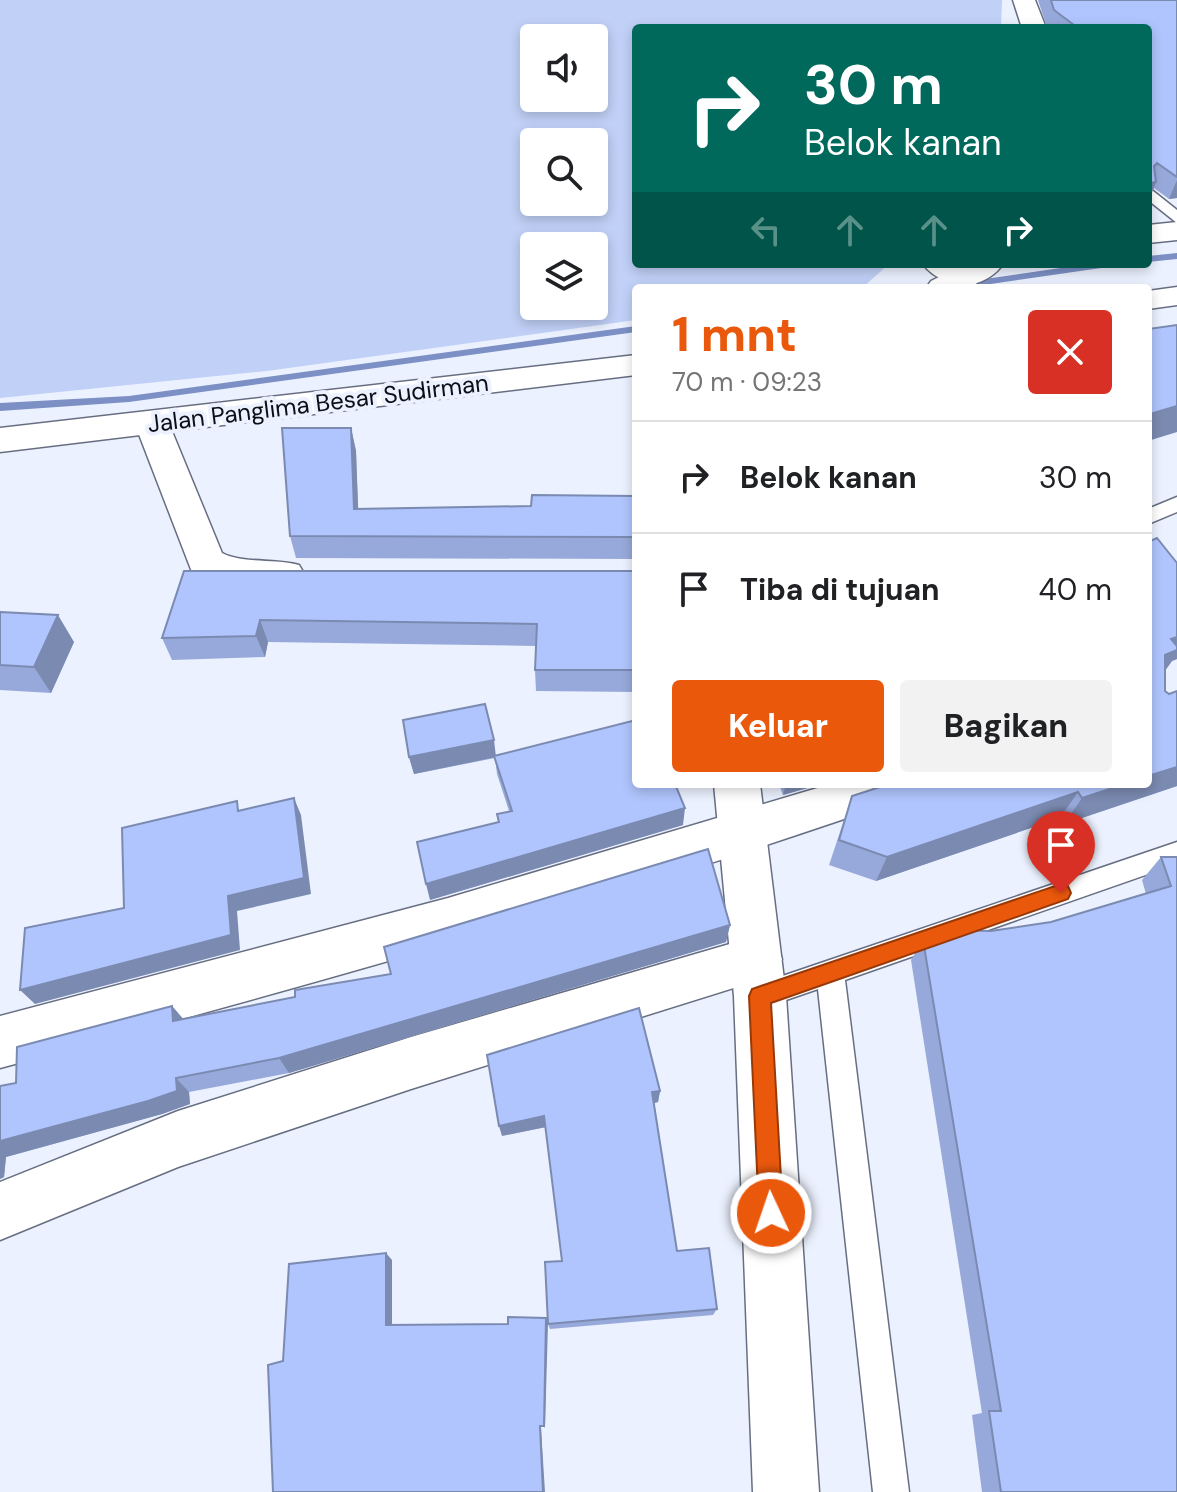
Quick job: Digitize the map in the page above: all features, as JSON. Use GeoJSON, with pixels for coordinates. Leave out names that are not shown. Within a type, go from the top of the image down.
{"type":"FeatureCollection","features":[{"type":"Feature","properties":{"kind":"street"},"geometry":{"type":"LineString","coordinates":[[1024,0],[1033,24]]}},
{"type":"Feature","properties":{"kind":"street"},"geometry":{"type":"LineString","coordinates":[[1152,234],[1177,231]]}},
{"type":"Feature","properties":{"kind":"street"},"geometry":{"type":"LineString","coordinates":[[1152,299],[1177,296]]}},
{"type":"Feature","properties":{"kind":"street","name":"Jalan Panglima Besar Sudirman"},"geometry":{"type":"LineString","coordinates":[[0,440],[632,365]]}},
{"type":"Feature","properties":{"kind":"street"},"geometry":{"type":"LineString","coordinates":[[152,424],[206,562],[215,568],[239,574],[313,576]]}},
{"type":"Feature","properties":{"kind":"street"},"geometry":{"type":"LineString","coordinates":[[0,1042],[192,994],[740,808],[867,788]]}},
{"type":"Feature","properties":{"kind":"street"},"geometry":{"type":"LineString","coordinates":[[740,808],[758,978],[786,1492]]}},
{"type":"Feature","properties":{"kind":"street"},"geometry":{"type":"LineString","coordinates":[[0,1211],[178,1139],[411,1063],[758,978]]}},
{"type":"Feature","properties":{"kind":"lane"},"geometry":{"type":"LineString","coordinates":[[1152,196],[1177,218]]}},
{"type":"Feature","properties":{"kind":"lane"},"geometry":{"type":"LineString","coordinates":[[758,978],[830,972],[1177,853]]}},
{"type":"Feature","properties":{"kind":"lane"},"geometry":{"type":"LineString","coordinates":[[830,972],[891,1492]]}},
{"type":"Feature","properties":{"kind":"shaded area"},"geometry":{"type":"Polygon","coordinates":[[[0,0],[1002,0],[1001,24],[632,24],[632,268],[884,268],[866,284],[632,284],[632,321],[267,371],[0,398],[0,0]]]}},
{"type":"Feature","properties":{"kind":"building"},"geometry":{"type":"Polygon","coordinates":[[[1051,0],[1177,0],[1177,177],[1157,163],[1154,166],[1156,182],[1152,182],[1152,24],[1073,24],[1054,10],[1051,0]]]}},
{"type":"Feature","properties":{"kind":"building"},"geometry":{"type":"Polygon","coordinates":[[[1177,325],[1177,406],[1152,413],[1152,328],[1177,325]]]}},
{"type":"Feature","properties":{"kind":"building"},"geometry":{"type":"Polygon","coordinates":[[[282,428],[351,428],[354,509],[531,506],[532,495],[632,496],[632,537],[290,536],[282,428]]]}},
{"type":"Feature","properties":{"kind":"building"},"geometry":{"type":"Polygon","coordinates":[[[1157,538],[1177,563],[1177,637],[1171,639],[1177,650],[1165,655],[1165,691],[1169,694],[1177,691],[1177,767],[1152,775],[1152,540],[1157,538]]]}},
{"type":"Feature","properties":{"kind":"building"},"geometry":{"type":"Polygon","coordinates":[[[184,571],[632,571],[632,670],[535,670],[537,624],[260,620],[256,636],[162,638],[184,571]]]}},
{"type":"Feature","properties":{"kind":"building"},"geometry":{"type":"Polygon","coordinates":[[[0,612],[58,615],[34,667],[0,665],[0,612]]]}},
{"type":"Feature","properties":{"kind":"building"},"geometry":{"type":"Polygon","coordinates":[[[485,704],[494,740],[409,757],[403,720],[485,704]]]}},
{"type":"Feature","properties":{"kind":"building"},"geometry":{"type":"Polygon","coordinates":[[[632,721],[632,788],[677,788],[685,808],[426,884],[417,842],[499,822],[497,814],[512,811],[494,756],[632,721]]]}},
{"type":"Feature","properties":{"kind":"building"},"geometry":{"type":"Polygon","coordinates":[[[877,788],[1113,788],[1082,798],[1078,792],[887,857],[839,840],[852,796],[877,788]]]}},
{"type":"Feature","properties":{"kind":"building"},"geometry":{"type":"Polygon","coordinates":[[[294,798],[304,878],[228,896],[231,935],[20,990],[25,928],[124,908],[122,828],[237,801],[238,811],[294,798]]]}},
{"type":"Feature","properties":{"kind":"building"},"geometry":{"type":"Polygon","coordinates":[[[708,849],[730,925],[279,1058],[176,1078],[177,1091],[0,1141],[0,1086],[16,1083],[17,1047],[172,1006],[173,1021],[295,997],[295,990],[391,974],[384,947],[708,849]]]}},
{"type":"Feature","properties":{"kind":"building"},"geometry":{"type":"Polygon","coordinates":[[[1161,857],[1177,857],[1177,1492],[1001,1492],[989,1411],[1001,1411],[923,940],[951,930],[991,931],[1051,922],[1171,886],[1161,857]]]}},
{"type":"Feature","properties":{"kind":"building"},"geometry":{"type":"Polygon","coordinates":[[[639,1008],[660,1091],[652,1092],[677,1251],[709,1248],[717,1309],[548,1324],[545,1262],[562,1261],[544,1116],[499,1126],[487,1055],[639,1008]]]}},
{"type":"Feature","properties":{"kind":"building"},"geometry":{"type":"Polygon","coordinates":[[[386,1253],[386,1325],[508,1324],[508,1317],[546,1318],[544,1426],[540,1426],[543,1492],[273,1492],[268,1365],[283,1361],[289,1264],[386,1253]]]}},
{"type":"Feature","properties":{"kind":"waterway"},"geometry":{"type":"LineString","coordinates":[[1152,259],[1177,256]]}},
{"type":"Feature","properties":{"kind":"waterway"},"geometry":{"type":"LineString","coordinates":[[970,284],[1080,268]]}},
{"type":"Feature","properties":{"kind":"waterway"},"geometry":{"type":"LineString","coordinates":[[0,407],[129,399],[632,330]]}},
{"type":"Feature","properties":{"kind":"route"},"geometry":{"type":"LineString","coordinates":[[771,1213],[760,996],[1061,893]]}}]}
